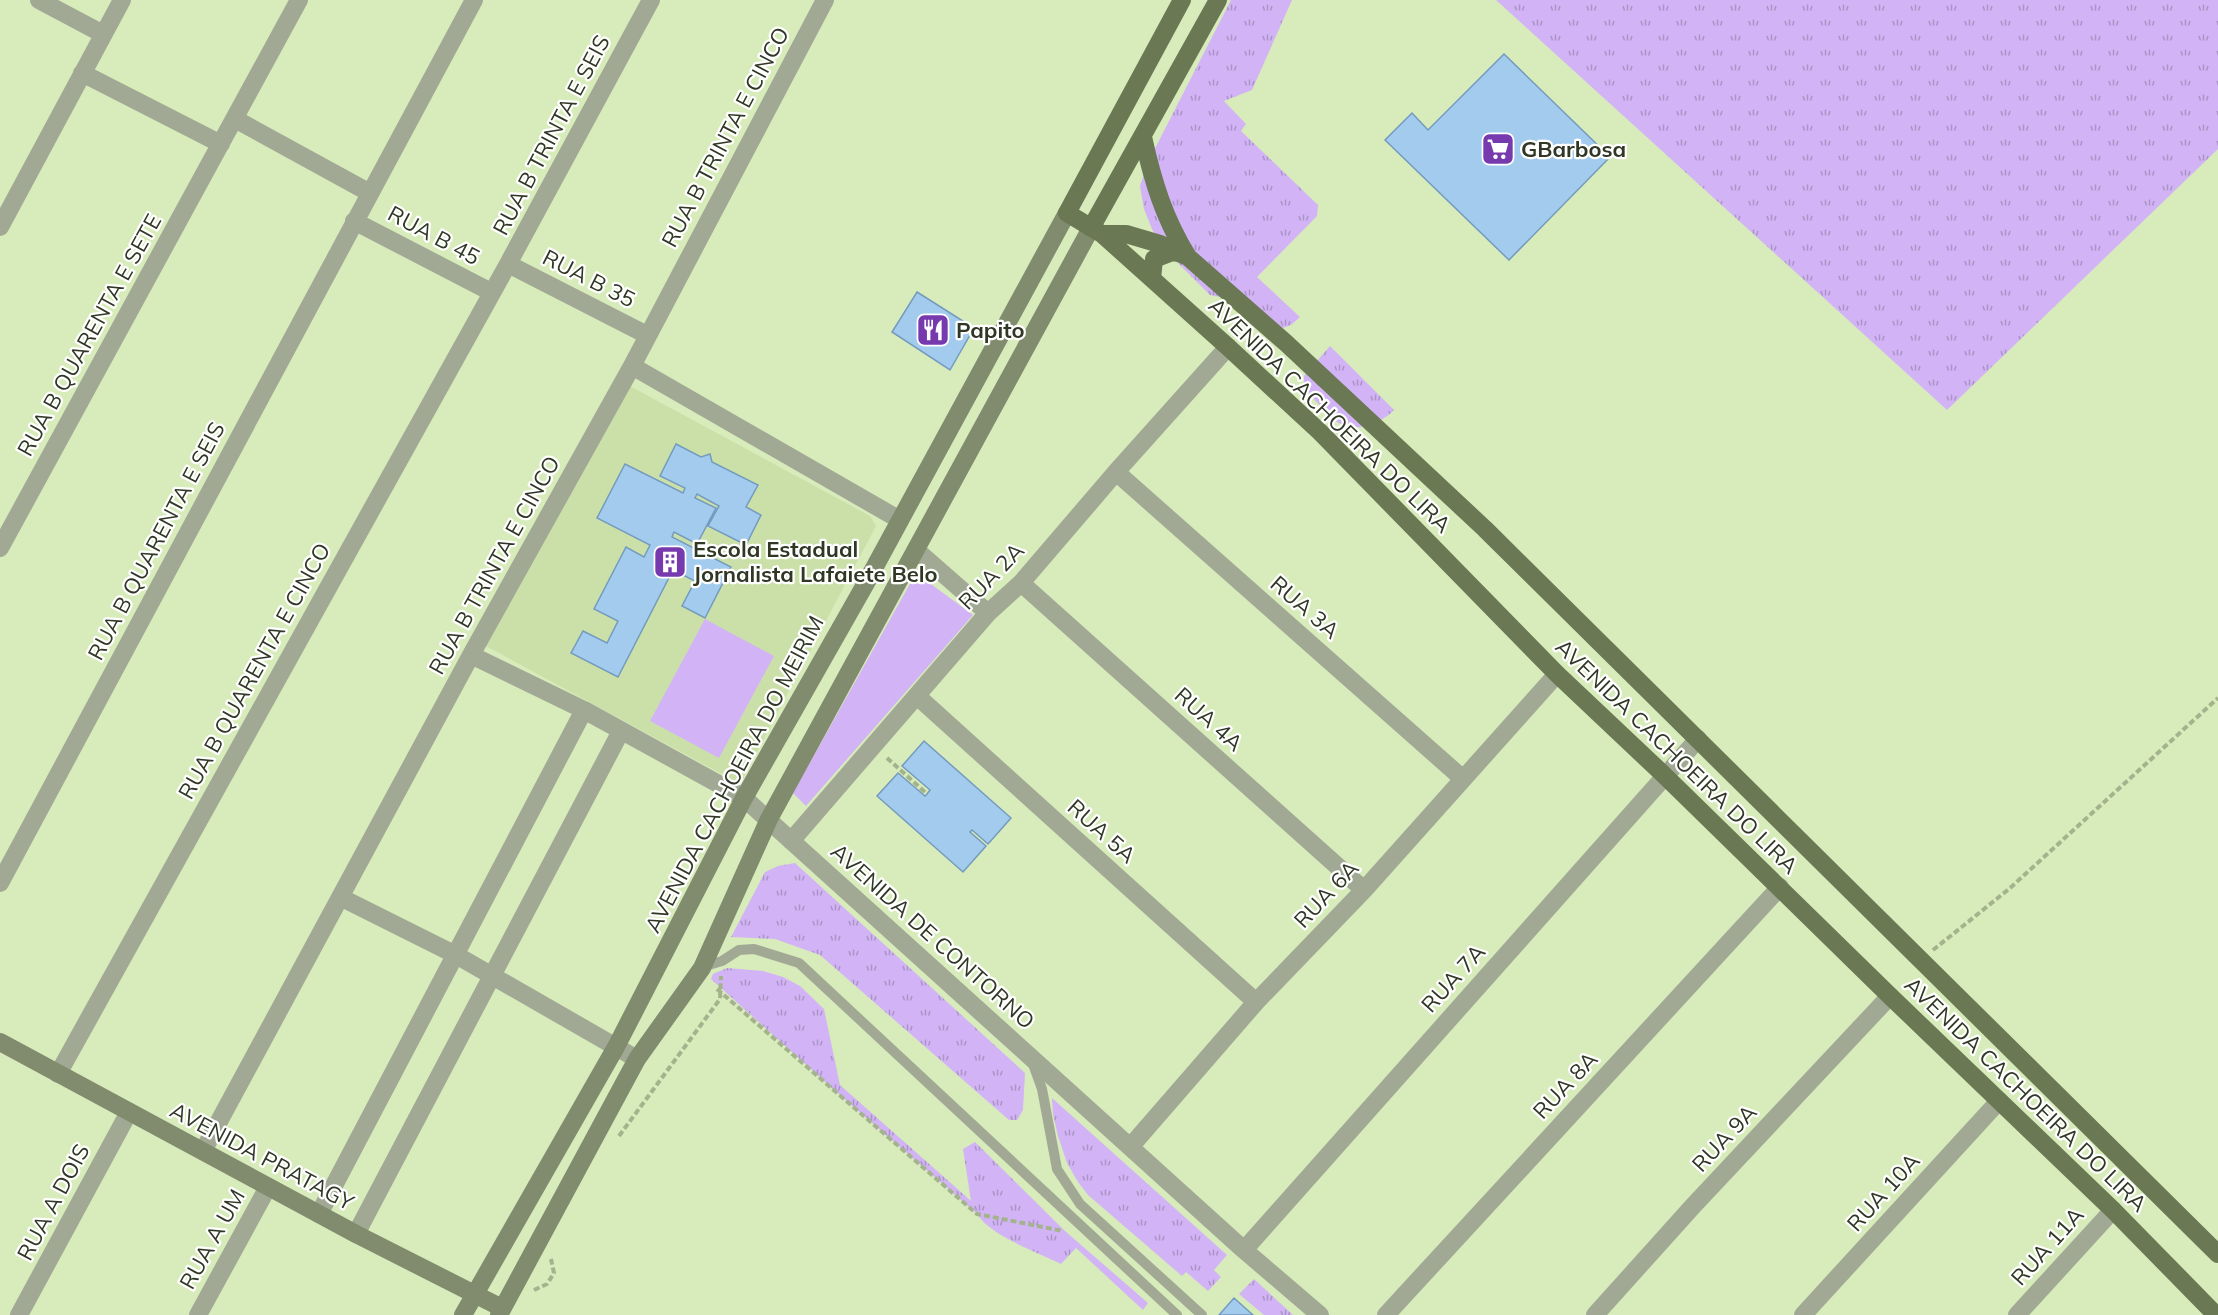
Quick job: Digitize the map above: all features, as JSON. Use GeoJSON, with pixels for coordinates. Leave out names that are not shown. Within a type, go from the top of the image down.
{"type":"FeatureCollection","features":[{"type":"Feature","properties":{"kind":"main road","name":"AVENIDA CACHOEIRA DO MEIRIM"},"geometry":{"type":"LineString","coordinates":[[1066,213],[1182,0]]}},
{"type":"Feature","properties":{"kind":"main road"},"geometry":{"type":"LineString","coordinates":[[1097,231],[1143,137],[1218,0]]}},
{"type":"Feature","properties":{"kind":"main road"},"geometry":{"type":"LineString","coordinates":[[1143,137],[1155,189],[1184,255]]}},
{"type":"Feature","properties":{"kind":"main road","name":"AVENIDA CACHOEIRA DO LIRA"},"geometry":{"type":"LineString","coordinates":[[1066,213],[1097,231],[1320,432],[1557,674],[2113,1210],[2216,1315]]}},
{"type":"Feature","properties":{"kind":"main road","name":"AVENIDA CACHOEIRA DO LIRA"},"geometry":{"type":"LineString","coordinates":[[1097,231],[1126,234],[1160,244],[1184,255],[1287,343],[1485,529],[2218,1254]]}},
{"type":"Feature","properties":{"kind":"main road"},"geometry":{"type":"LineString","coordinates":[[1152,279],[1154,260],[1172,252],[1184,255]]}},
{"type":"Feature","properties":{"kind":"street"},"geometry":{"type":"LineString","coordinates":[[39,0],[103,34]]}},
{"type":"Feature","properties":{"kind":"street"},"geometry":{"type":"LineString","coordinates":[[0,227],[122,0]]}},
{"type":"Feature","properties":{"kind":"street","name":"RUA B QUARENTA E SETE"},"geometry":{"type":"LineString","coordinates":[[0,548],[299,0]]}},
{"type":"Feature","properties":{"kind":"street","name":"RUA B QUARENTA E SEIS"},"geometry":{"type":"LineString","coordinates":[[0,883],[474,0]]}},
{"type":"Feature","properties":{"kind":"street","name":"RUA B TRINTA E SEIS"},"geometry":{"type":"LineString","coordinates":[[491,292],[651,0]]}},
{"type":"Feature","properties":{"kind":"street","name":"RUA B TRINTA E CINCO"},"geometry":{"type":"LineString","coordinates":[[203,1151],[471,655],[632,366],[825,0]]}},
{"type":"Feature","properties":{"kind":"street"},"geometry":{"type":"LineString","coordinates":[[82,73],[221,144]]}},
{"type":"Feature","properties":{"kind":"street"},"geometry":{"type":"LineString","coordinates":[[235,119],[370,193]]}},
{"type":"Feature","properties":{"kind":"street","name":"AVENIDA CACHOEIRA DO MEIRIM"},"geometry":{"type":"LineString","coordinates":[[463,1315],[616,1047],[744,798],[900,520],[1066,213]]}},
{"type":"Feature","properties":{"kind":"street","name":"RUA B 45"},"geometry":{"type":"LineString","coordinates":[[354,221],[491,292]]}},
{"type":"Feature","properties":{"kind":"street"},"geometry":{"type":"LineString","coordinates":[[501,1312],[637,1059],[702,968],[768,819],[916,550],[1097,231]]}},
{"type":"Feature","properties":{"kind":"street","name":"RUA B 35"},"geometry":{"type":"LineString","coordinates":[[508,264],[647,335]]}},
{"type":"Feature","properties":{"kind":"street","name":"RUA B QUARENTA E CINCO"},"geometry":{"type":"LineString","coordinates":[[58,1074],[491,292]]}},
{"type":"Feature","properties":{"kind":"street","name":"RUA 2A"},"geometry":{"type":"LineString","coordinates":[[791,841],[828,801],[872,745],[988,613],[1021,583],[1228,347]]}},
{"type":"Feature","properties":{"kind":"street"},"geometry":{"type":"LineString","coordinates":[[632,366],[900,520]]}},
{"type":"Feature","properties":{"kind":"street","name":"RUA 3A"},"geometry":{"type":"LineString","coordinates":[[1116,472],[1462,778]]}},
{"type":"Feature","properties":{"kind":"street"},"geometry":{"type":"LineString","coordinates":[[916,550],[988,613]]}},
{"type":"Feature","properties":{"kind":"street","name":"RUA 4A"},"geometry":{"type":"LineString","coordinates":[[1021,583],[1364,890]]}},
{"type":"Feature","properties":{"kind":"street","name":"AVENIDA DE CONTORNO"},"geometry":{"type":"LineString","coordinates":[[471,655],[584,710],[744,798],[1244,1250],[1320,1315]]}},
{"type":"Feature","properties":{"kind":"street","name":"RUA 6A"},"geometry":{"type":"LineString","coordinates":[[1131,1146],[1256,1002],[1364,890],[1557,674]]}},
{"type":"Feature","properties":{"kind":"street","name":"RUA 5A"},"geometry":{"type":"LineString","coordinates":[[917,696],[1256,1002]]}},
{"type":"Feature","properties":{"kind":"street"},"geometry":{"type":"LineString","coordinates":[[319,1214],[584,710]]}},
{"type":"Feature","properties":{"kind":"street"},"geometry":{"type":"LineString","coordinates":[[356,1234],[621,731]]}},
{"type":"Feature","properties":{"kind":"street","name":"RUA 7A"},"geometry":{"type":"LineString","coordinates":[[1244,1250],[1698,739]]}},
{"type":"Feature","properties":{"kind":"street","name":"RUA 8A"},"geometry":{"type":"LineString","coordinates":[[1386,1315],[1780,887]]}},
{"type":"Feature","properties":{"kind":"street"},"geometry":{"type":"LineString","coordinates":[[340,897],[456,955],[637,1059]]}},
{"type":"Feature","properties":{"kind":"street","name":"RUA 9A"},"geometry":{"type":"LineString","coordinates":[[1595,1315],[1693,1206],[1890,996]]}},
{"type":"Feature","properties":{"kind":"street","name":"AVENIDA PRATAGY"},"geometry":{"type":"LineString","coordinates":[[0,1043],[501,1312]]}},
{"type":"Feature","properties":{"kind":"street","name":"RUA 10A"},"geometry":{"type":"LineString","coordinates":[[1803,1315],[1999,1101]]}},
{"type":"Feature","properties":{"kind":"street","name":"RUA A DOIS"},"geometry":{"type":"LineString","coordinates":[[19,1315],[129,1112]]}},
{"type":"Feature","properties":{"kind":"street","name":"RUA A UM"},"geometry":{"type":"LineString","coordinates":[[198,1315],[268,1187]]}},
{"type":"Feature","properties":{"kind":"street","name":"RUA 11A"},"geometry":{"type":"LineString","coordinates":[[2017,1315],[2113,1210]]}},
{"type":"Feature","properties":{"kind":"lane"},"geometry":{"type":"LineString","coordinates":[[702,968],[722,961],[739,950],[754,950],[799,963],[1177,1315]]}},
{"type":"Feature","properties":{"kind":"lane"},"geometry":{"type":"LineString","coordinates":[[1031,1056],[1042,1089],[1058,1168],[1080,1204],[1202,1315]]}},
{"type":"Feature","properties":{"kind":"path"},"geometry":{"type":"LineString","coordinates":[[1921,960],[2009,889],[2218,698]]}},
{"type":"Feature","properties":{"kind":"path"},"geometry":{"type":"LineString","coordinates":[[872,745],[927,794]]}},
{"type":"Feature","properties":{"kind":"path"},"geometry":{"type":"LineString","coordinates":[[717,990],[977,1214],[1065,1231]]}},
{"type":"Feature","properties":{"kind":"shaded area"},"geometry":{"type":"Polygon","coordinates":[[[628,385],[870,516],[876,526],[740,784],[486,646],[628,385]]]}},
{"type":"Feature","properties":{"kind":"green space"},"geometry":{"type":"Polygon","coordinates":[[[1231,0],[1292,0],[1252,90],[1224,101],[1246,124],[1241,131],[1318,205],[1317,216],[1257,277],[1300,317],[1291,325],[1277,330],[1225,298],[1210,295],[1166,251],[1152,229],[1144,209],[1140,186],[1148,162],[1231,0]]]}},
{"type":"Feature","properties":{"kind":"green space"},"geometry":{"type":"Polygon","coordinates":[[[1496,0],[2218,0],[2218,149],[1947,410],[1496,0]]]}},
{"type":"Feature","properties":{"kind":"green space"},"geometry":{"type":"Polygon","coordinates":[[[1330,346],[1394,410],[1370,425],[1349,427],[1338,423],[1304,389],[1304,376],[1330,346]]]}},
{"type":"Feature","properties":{"kind":"green space"},"geometry":{"type":"Polygon","coordinates":[[[916,573],[973,615],[806,806],[793,793],[916,573]]]}},
{"type":"Feature","properties":{"kind":"green space"},"geometry":{"type":"Polygon","coordinates":[[[705,619],[774,656],[719,758],[650,721],[705,619]]]}},
{"type":"Feature","properties":{"kind":"green space"},"geometry":{"type":"Polygon","coordinates":[[[795,863],[1025,1073],[1023,1110],[1017,1120],[1009,1120],[820,955],[775,939],[731,937],[765,872],[778,866],[795,863]]]}},
{"type":"Feature","properties":{"kind":"green space"},"geometry":{"type":"Polygon","coordinates":[[[727,968],[763,971],[783,977],[800,986],[824,1009],[840,1085],[971,1201],[963,1149],[975,1142],[1065,1231],[1148,1303],[1143,1310],[1076,1248],[1061,1264],[1015,1243],[984,1222],[711,979],[713,974],[727,968]]]}},
{"type":"Feature","properties":{"kind":"green space"},"geometry":{"type":"Polygon","coordinates":[[[1052,1098],[1227,1255],[1214,1270],[1221,1277],[1208,1291],[1186,1272],[1182,1276],[1088,1195],[1067,1163],[1058,1136],[1052,1098]]]}},
{"type":"Feature","properties":{"kind":"green space"},"geometry":{"type":"Polygon","coordinates":[[[1254,1279],[1293,1315],[1264,1315],[1239,1294],[1254,1279]]]}},
{"type":"Feature","properties":{"kind":"building","name":"GBarbosa"},"geometry":{"type":"Polygon","coordinates":[[[1504,54],[1610,157],[1509,260],[1385,140],[1412,113],[1428,130],[1504,54]]]}},
{"type":"Feature","properties":{"kind":"building","name":"Papito"},"geometry":{"type":"Polygon","coordinates":[[[917,292],[974,328],[950,370],[892,332],[917,292]]]}},
{"type":"Feature","properties":{"kind":"building","name":"Escola Estadual Jornalista Lafaiete Belo"},"geometry":{"type":"Polygon","coordinates":[[[676,444],[701,457],[710,454],[712,462],[758,485],[746,507],[761,515],[746,545],[708,526],[719,506],[697,494],[695,498],[716,508],[697,544],[674,532],[672,537],[731,567],[705,618],[682,606],[695,581],[673,570],[618,677],[571,653],[583,631],[607,643],[618,621],[594,609],[626,547],[644,557],[650,545],[597,518],[625,464],[683,493],[685,488],[660,476],[676,444]]]}},
{"type":"Feature","properties":{"kind":"building"},"geometry":{"type":"Polygon","coordinates":[[[924,741],[1011,818],[988,844],[972,830],[970,832],[986,846],[963,872],[877,796],[898,773],[925,796],[927,794],[930,790],[902,766],[924,741]]]}},
{"type":"Feature","properties":{"kind":"building"},"geometry":{"type":"Polygon","coordinates":[[[1234,1298],[1253,1315],[1219,1315],[1234,1298]]]}},
{"type":"Feature","properties":{"kind":"place","name":"GBarbosa"},"geometry":{"type":"Point","coordinates":[1498,149]}},
{"type":"Feature","properties":{"kind":"place","name":"Papito"},"geometry":{"type":"Point","coordinates":[933,330]}},
{"type":"Feature","properties":{"kind":"place","name":"Escola Estadual Jornalista Lafaiete Belo"},"geometry":{"type":"Point","coordinates":[670,562]}}]}
